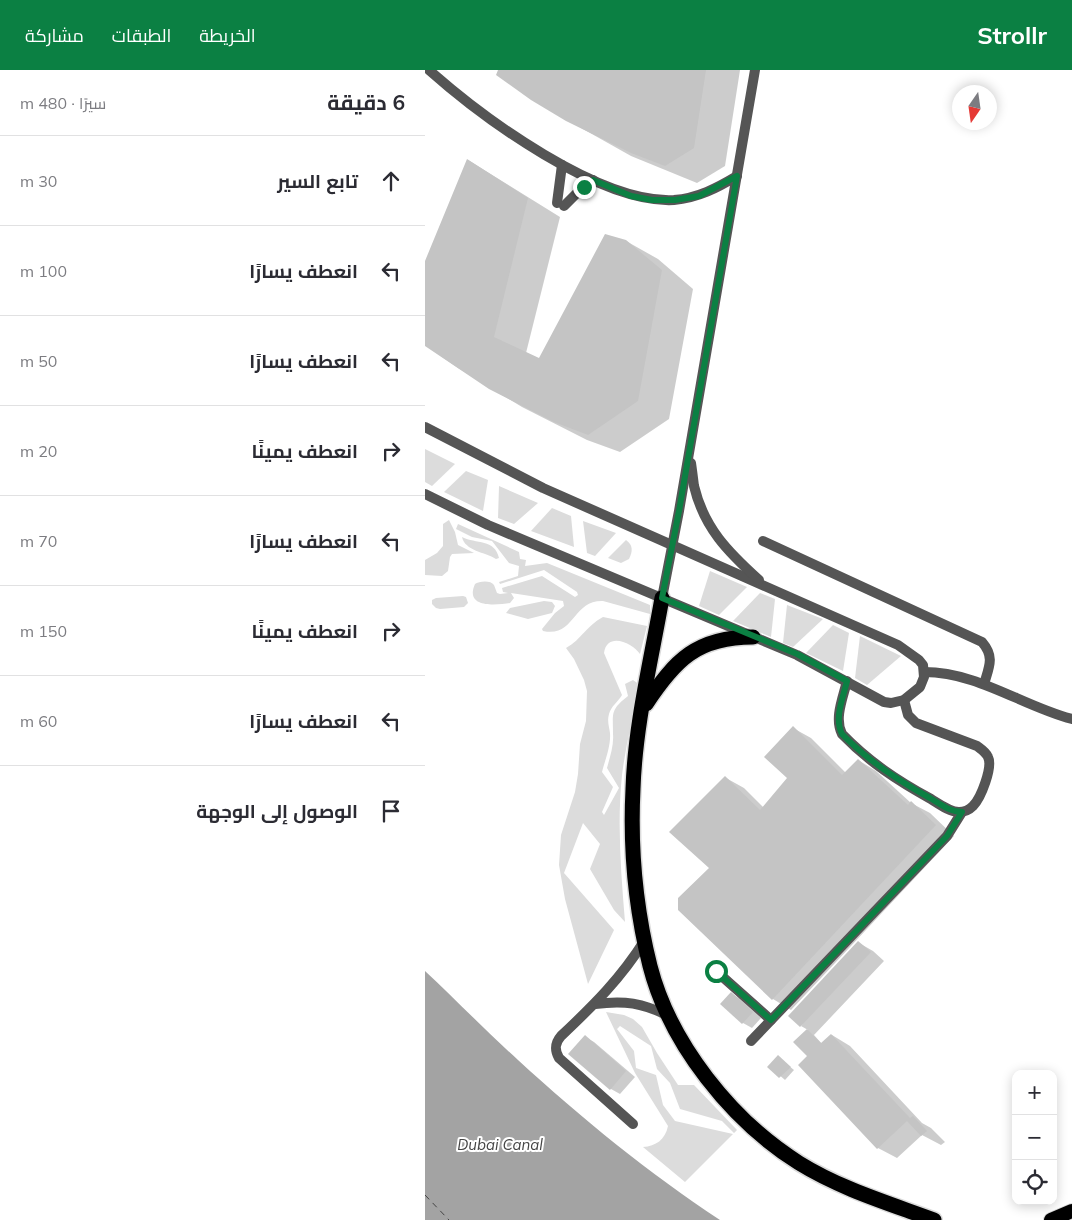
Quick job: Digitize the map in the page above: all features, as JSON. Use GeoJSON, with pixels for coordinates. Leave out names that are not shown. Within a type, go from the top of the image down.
{"type":"FeatureCollection","features":[{"type":"Feature","properties":{"kind":"highway"},"geometry":{"type":"LineString","coordinates":[[662,598],[641,712],[633,789],[633,825],[638,897],[650,967],[669,1016],[691,1054],[716,1089],[743,1118],[779,1149],[819,1174],[841,1185],[934,1220]]}},
{"type":"Feature","properties":{"kind":"highway"},"geometry":{"type":"LineString","coordinates":[[641,712],[666,675],[679,661],[693,651],[709,643],[724,639],[753,637]]}},
{"type":"Feature","properties":{"kind":"highway"},"geometry":{"type":"LineString","coordinates":[[1051,1220],[1072,1211]]}},
{"type":"Feature","properties":{"kind":"street"},"geometry":{"type":"LineString","coordinates":[[429,70],[473,107],[562,165],[631,196],[652,200],[675,200],[699,196],[737,176]]}},
{"type":"Feature","properties":{"kind":"street"},"geometry":{"type":"LineString","coordinates":[[662,598],[689,455],[755,70]]}},
{"type":"Feature","properties":{"kind":"street"},"geometry":{"type":"LineString","coordinates":[[562,165],[560,204],[593,180]]}},
{"type":"Feature","properties":{"kind":"street"},"geometry":{"type":"LineString","coordinates":[[425,428],[543,488],[898,645],[919,660],[924,677],[920,687],[903,700],[891,703],[884,702],[797,654],[488,525],[425,494]]}},
{"type":"Feature","properties":{"kind":"street"},"geometry":{"type":"LineString","coordinates":[[689,455],[698,499],[704,516],[717,538],[733,556],[766,586]]}},
{"type":"Feature","properties":{"kind":"street"},"geometry":{"type":"LineString","coordinates":[[763,541],[982,642],[987,647],[991,660],[984,684]]}},
{"type":"Feature","properties":{"kind":"street"},"geometry":{"type":"LineString","coordinates":[[924,672],[954,674],[1072,719]]}},
{"type":"Feature","properties":{"kind":"street"},"geometry":{"type":"LineString","coordinates":[[847,681],[839,717],[839,728],[842,734],[872,762],[899,781],[950,810],[962,812],[969,810],[978,798],[989,772],[988,757],[977,746],[916,723],[908,714],[903,700]]}},
{"type":"Feature","properties":{"kind":"street"},"geometry":{"type":"LineString","coordinates":[[751,1041],[947,836],[962,812]]}},
{"type":"Feature","properties":{"kind":"street"},"geometry":{"type":"LineString","coordinates":[[633,1124],[559,1058],[555,1046],[557,1041],[595,1004],[622,973],[645,940]]}},
{"type":"Feature","properties":{"kind":"street"},"geometry":{"type":"LineString","coordinates":[[716,971],[771,1020]]}},
{"type":"Feature","properties":{"kind":"street"},"geometry":{"type":"LineString","coordinates":[[595,1004],[633,1003],[652,1008],[669,1016]]}},
{"type":"Feature","properties":{"kind":"shaded area"},"geometry":{"type":"Polygon","coordinates":[[[425,449],[455,464],[432,486],[425,482],[425,449]]]}},
{"type":"Feature","properties":{"kind":"shaded area"},"geometry":{"type":"Polygon","coordinates":[[[466,471],[488,480],[483,511],[444,492],[466,471]]]}},
{"type":"Feature","properties":{"kind":"shaded area"},"geometry":{"type":"Polygon","coordinates":[[[499,486],[538,503],[514,524],[498,518],[499,486]]]}},
{"type":"Feature","properties":{"kind":"shaded area"},"geometry":{"type":"Polygon","coordinates":[[[552,508],[571,516],[574,547],[531,531],[552,508]]]}},
{"type":"Feature","properties":{"kind":"shaded area"},"geometry":{"type":"Polygon","coordinates":[[[449,520],[455,532],[458,545],[474,553],[452,554],[448,571],[442,576],[425,575],[425,560],[437,553],[443,546],[443,524],[449,520]]]}},
{"type":"Feature","properties":{"kind":"shaded area"},"geometry":{"type":"Polygon","coordinates":[[[583,521],[616,533],[595,556],[587,553],[583,521]]]}},
{"type":"Feature","properties":{"kind":"shaded area"},"geometry":{"type":"Polygon","coordinates":[[[458,524],[519,552],[520,559],[526,560],[525,566],[547,563],[650,605],[650,614],[603,601],[593,602],[585,606],[562,629],[553,632],[543,631],[542,629],[555,613],[564,606],[563,601],[511,593],[514,598],[510,603],[483,604],[478,602],[474,598],[473,592],[477,583],[490,582],[494,585],[497,593],[500,594],[508,593],[503,592],[502,588],[542,576],[575,597],[578,595],[577,592],[544,570],[500,584],[499,582],[518,576],[519,566],[509,563],[492,541],[472,537],[456,529],[458,524]]]}},
{"type":"Feature","properties":{"kind":"shaded area"},"geometry":{"type":"Polygon","coordinates":[[[462,537],[489,545],[497,552],[499,558],[496,559],[471,548],[464,542],[462,537]]]}},
{"type":"Feature","properties":{"kind":"shaded area"},"geometry":{"type":"Polygon","coordinates":[[[626,540],[632,548],[629,559],[621,563],[608,558],[626,540]]]}},
{"type":"Feature","properties":{"kind":"shaded area"},"geometry":{"type":"Polygon","coordinates":[[[710,571],[747,587],[719,615],[699,606],[710,571]]]}},
{"type":"Feature","properties":{"kind":"shaded area"},"geometry":{"type":"Polygon","coordinates":[[[760,593],[775,599],[771,637],[733,621],[760,593]]]}},
{"type":"Feature","properties":{"kind":"shaded area"},"geometry":{"type":"Polygon","coordinates":[[[466,597],[468,603],[464,607],[440,609],[432,604],[432,600],[436,598],[466,597]]]}},
{"type":"Feature","properties":{"kind":"shaded area"},"geometry":{"type":"Polygon","coordinates":[[[544,601],[552,602],[555,606],[552,613],[528,619],[506,613],[510,608],[544,601]]]}},
{"type":"Feature","properties":{"kind":"shaded area"},"geometry":{"type":"Polygon","coordinates":[[[787,605],[823,619],[793,647],[783,643],[787,605]]]}},
{"type":"Feature","properties":{"kind":"shaded area"},"geometry":{"type":"Polygon","coordinates":[[[603,617],[647,626],[640,654],[632,646],[621,641],[610,642],[606,646],[604,653],[622,695],[611,709],[608,717],[610,743],[602,772],[613,787],[602,812],[604,815],[619,788],[607,768],[612,751],[614,712],[618,705],[628,696],[625,684],[633,680],[640,685],[622,775],[620,849],[625,922],[614,910],[590,869],[600,844],[583,823],[564,873],[614,930],[588,984],[565,899],[559,865],[561,835],[575,792],[578,774],[580,744],[586,721],[587,691],[574,659],[566,648],[576,641],[592,624],[603,617]]]}},
{"type":"Feature","properties":{"kind":"shaded area"},"geometry":{"type":"Polygon","coordinates":[[[833,625],[849,633],[843,671],[806,653],[833,625]]]}},
{"type":"Feature","properties":{"kind":"shaded area"},"geometry":{"type":"Polygon","coordinates":[[[860,636],[901,656],[867,685],[855,678],[860,636]]]}},
{"type":"Feature","properties":{"kind":"shaded area"},"geometry":{"type":"Polygon","coordinates":[[[606,1012],[624,1015],[633,1019],[642,1027],[678,1085],[694,1085],[737,1130],[734,1133],[722,1121],[680,1109],[670,1083],[657,1069],[651,1046],[620,1026],[617,1029],[634,1051],[636,1068],[656,1075],[663,1105],[675,1121],[733,1134],[685,1182],[643,1147],[652,1145],[662,1139],[668,1126],[635,1073],[606,1012]]]}},
{"type":"Feature","properties":{"kind":"water","name":"Dubai Canal"},"geometry":{"type":"Polygon","coordinates":[[[425,971],[506,1049],[591,1124],[668,1184],[720,1220],[425,1220],[425,971]]]}},
{"type":"Feature","properties":{"kind":"building"},"geometry":{"type":"Polygon","coordinates":[[[498,70],[706,70],[694,148],[665,166],[631,153],[566,121],[531,100],[496,75],[498,70]]]}},
{"type":"Feature","properties":{"kind":"building"},"geometry":{"type":"Polygon","coordinates":[[[467,159],[528,198],[494,337],[539,358],[605,234],[626,240],[662,270],[638,401],[588,435],[554,422],[489,389],[425,346],[425,261],[467,159]]]}},
{"type":"Feature","properties":{"kind":"building"},"geometry":{"type":"Polygon","coordinates":[[[793,726],[842,775],[858,759],[908,805],[911,801],[936,825],[772,1000],[678,910],[678,898],[709,868],[669,832],[725,776],[760,810],[787,778],[764,757],[793,726]]]}},
{"type":"Feature","properties":{"kind":"building"},"geometry":{"type":"Polygon","coordinates":[[[858,941],[871,952],[800,1027],[788,1016],[858,941]]]}},
{"type":"Feature","properties":{"kind":"building"},"geometry":{"type":"Polygon","coordinates":[[[731,992],[753,1012],[742,1024],[720,1004],[731,992]]]}},
{"type":"Feature","properties":{"kind":"building"},"geometry":{"type":"Polygon","coordinates":[[[807,1029],[821,1043],[831,1034],[910,1118],[913,1116],[927,1131],[921,1136],[907,1121],[877,1149],[798,1065],[807,1056],[793,1042],[807,1029]]]}},
{"type":"Feature","properties":{"kind":"building"},"geometry":{"type":"Polygon","coordinates":[[[585,1035],[626,1071],[610,1090],[568,1054],[585,1035]]]}},
{"type":"Feature","properties":{"kind":"building"},"geometry":{"type":"Polygon","coordinates":[[[778,1055],[791,1067],[779,1078],[767,1067],[778,1055]]]}},
{"type":"Feature","properties":{"kind":"ferry route"},"geometry":{"type":"LineString","coordinates":[[425,1195],[449,1220]]}},
{"type":"Feature","properties":{"kind":"route"},"geometry":{"type":"LineString","coordinates":[[584,187],[593,180],[631,196],[652,200],[675,200],[699,196],[737,176],[673,545],[662,598],[797,654],[847,681],[838,723],[842,734],[859,752],[885,772],[950,810],[962,812],[947,836],[771,1020],[716,971]]}}]}
